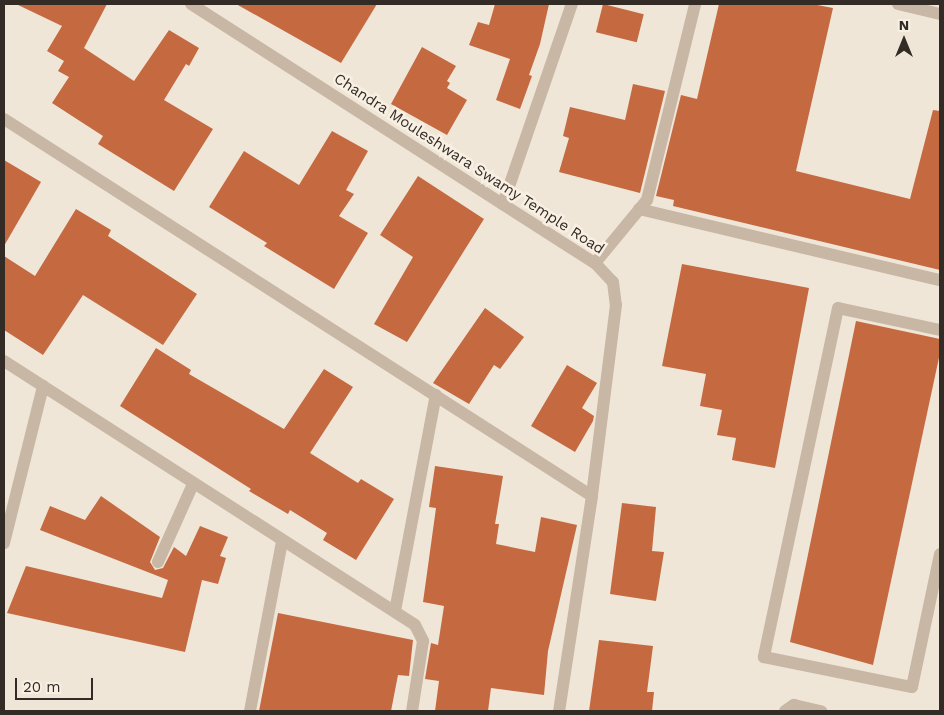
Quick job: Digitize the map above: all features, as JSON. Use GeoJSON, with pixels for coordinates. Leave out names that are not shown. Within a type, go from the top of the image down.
{"type":"FeatureCollection","features":[{"type":"Feature","properties":{"kind":"street","name":"Chandra Mouleshwara Swamy Temple Road"},"geometry":{"type":"LineString","coordinates":[[191,4],[594,263],[612,282],[616,304],[592,496],[559,711]]}},
{"type":"Feature","properties":{"kind":"street"},"geometry":{"type":"LineString","coordinates":[[503,204],[572,4]]}},
{"type":"Feature","properties":{"kind":"street"},"geometry":{"type":"LineString","coordinates":[[594,263],[647,200],[695,4]]}},
{"type":"Feature","properties":{"kind":"street"},"geometry":{"type":"LineString","coordinates":[[898,4],[940,14]]}},
{"type":"Feature","properties":{"kind":"street"},"geometry":{"type":"LineString","coordinates":[[4,119],[436,394],[592,496]]}},
{"type":"Feature","properties":{"kind":"street"},"geometry":{"type":"LineString","coordinates":[[639,209],[940,280]]}},
{"type":"Feature","properties":{"kind":"street"},"geometry":{"type":"LineString","coordinates":[[940,330],[838,308],[764,658],[912,687],[940,554]]}},
{"type":"Feature","properties":{"kind":"street"},"geometry":{"type":"LineString","coordinates":[[4,361],[282,542],[395,611],[419,630],[423,641],[412,711]]}},
{"type":"Feature","properties":{"kind":"street"},"geometry":{"type":"LineString","coordinates":[[4,543],[43,386]]}},
{"type":"Feature","properties":{"kind":"street"},"geometry":{"type":"LineString","coordinates":[[395,611],[436,394]]}},
{"type":"Feature","properties":{"kind":"street"},"geometry":{"type":"LineString","coordinates":[[158,562],[193,484]]}},
{"type":"Feature","properties":{"kind":"street"},"geometry":{"type":"LineString","coordinates":[[250,711],[282,542]]}},
{"type":"Feature","properties":{"kind":"street"},"geometry":{"type":"LineString","coordinates":[[785,711],[794,705],[821,711]]}},
{"type":"Feature","properties":{"kind":"building"},"geometry":{"type":"Polygon","coordinates":[[[16,4],[107,4],[84,48],[134,81],[169,30],[199,48],[189,66],[186,64],[164,100],[213,129],[174,191],[98,144],[103,136],[52,103],[69,77],[58,71],[64,61],[47,51],[62,26],[16,4]]]}},
{"type":"Feature","properties":{"kind":"building"},"geometry":{"type":"Polygon","coordinates":[[[236,4],[377,4],[341,63],[236,4]]]}},
{"type":"Feature","properties":{"kind":"building"},"geometry":{"type":"Polygon","coordinates":[[[495,4],[549,4],[540,44],[529,75],[532,76],[520,109],[496,100],[510,59],[469,45],[478,22],[489,25],[495,4]]]}},
{"type":"Feature","properties":{"kind":"building"},"geometry":{"type":"Polygon","coordinates":[[[603,4],[644,14],[637,42],[596,32],[603,4]]]}},
{"type":"Feature","properties":{"kind":"building"},"geometry":{"type":"Polygon","coordinates":[[[719,4],[812,4],[833,8],[796,171],[910,199],[933,110],[940,111],[940,270],[673,206],[674,200],[656,196],[681,95],[697,99],[719,4]]]}},
{"type":"Feature","properties":{"kind":"building"},"geometry":{"type":"Polygon","coordinates":[[[422,47],[456,66],[447,81],[450,83],[447,88],[467,100],[447,135],[391,104],[422,47]]]}},
{"type":"Feature","properties":{"kind":"building"},"geometry":{"type":"Polygon","coordinates":[[[633,84],[665,91],[640,193],[559,172],[569,138],[563,136],[570,107],[625,120],[633,84]]]}},
{"type":"Feature","properties":{"kind":"building"},"geometry":{"type":"Polygon","coordinates":[[[332,131],[368,151],[346,190],[354,194],[339,216],[368,233],[334,289],[264,246],[267,243],[209,207],[244,151],[299,185],[332,131]]]}},
{"type":"Feature","properties":{"kind":"building"},"geometry":{"type":"Polygon","coordinates":[[[4,160],[41,182],[4,246],[4,160]]]}},
{"type":"Feature","properties":{"kind":"building"},"geometry":{"type":"Polygon","coordinates":[[[418,176],[484,219],[407,342],[374,324],[413,257],[380,235],[418,176]]]}},
{"type":"Feature","properties":{"kind":"building"},"geometry":{"type":"Polygon","coordinates":[[[76,209],[111,230],[108,236],[197,294],[163,345],[83,295],[43,355],[4,330],[4,256],[35,276],[76,209]]]}},
{"type":"Feature","properties":{"kind":"building"},"geometry":{"type":"Polygon","coordinates":[[[682,264],[809,288],[775,468],[732,460],[736,438],[717,435],[722,410],[700,406],[706,374],[662,366],[682,264]]]}},
{"type":"Feature","properties":{"kind":"building"},"geometry":{"type":"Polygon","coordinates":[[[485,308],[524,337],[500,369],[494,365],[469,404],[433,383],[485,308]]]}},
{"type":"Feature","properties":{"kind":"building"},"geometry":{"type":"Polygon","coordinates":[[[856,321],[940,339],[940,353],[873,665],[790,642],[856,321]]]}},
{"type":"Feature","properties":{"kind":"building"},"geometry":{"type":"Polygon","coordinates":[[[156,348],[191,370],[189,374],[284,429],[324,369],[353,387],[310,453],[358,483],[361,479],[394,499],[356,560],[323,540],[327,533],[290,510],[288,514],[249,491],[251,489],[120,406],[156,348]]]}},
{"type":"Feature","properties":{"kind":"building"},"geometry":{"type":"Polygon","coordinates":[[[567,365],[597,383],[582,408],[594,416],[593,421],[575,452],[531,426],[567,365]]]}},
{"type":"Feature","properties":{"kind":"building"},"geometry":{"type":"Polygon","coordinates":[[[435,466],[503,476],[495,524],[499,524],[496,544],[535,552],[541,517],[577,525],[548,651],[544,695],[491,688],[488,711],[435,711],[439,681],[425,679],[431,643],[438,645],[444,606],[423,602],[436,508],[429,507],[435,466]]]}},
{"type":"Feature","properties":{"kind":"building"},"geometry":{"type":"Polygon","coordinates":[[[101,496],[160,537],[150,562],[155,570],[163,568],[174,547],[186,556],[200,526],[228,537],[220,556],[226,558],[218,584],[202,580],[185,652],[7,613],[26,566],[162,598],[168,580],[40,530],[50,506],[85,520],[101,496]]]}},
{"type":"Feature","properties":{"kind":"building"},"geometry":{"type":"Polygon","coordinates":[[[622,503],[656,507],[652,551],[664,552],[656,601],[610,594],[622,503]]]}},
{"type":"Feature","properties":{"kind":"building"},"geometry":{"type":"Polygon","coordinates":[[[278,613],[413,640],[409,676],[398,675],[391,711],[259,711],[278,613]]]}},
{"type":"Feature","properties":{"kind":"building"},"geometry":{"type":"Polygon","coordinates":[[[599,640],[653,646],[647,692],[654,692],[652,711],[589,711],[599,640]]]}}]}
